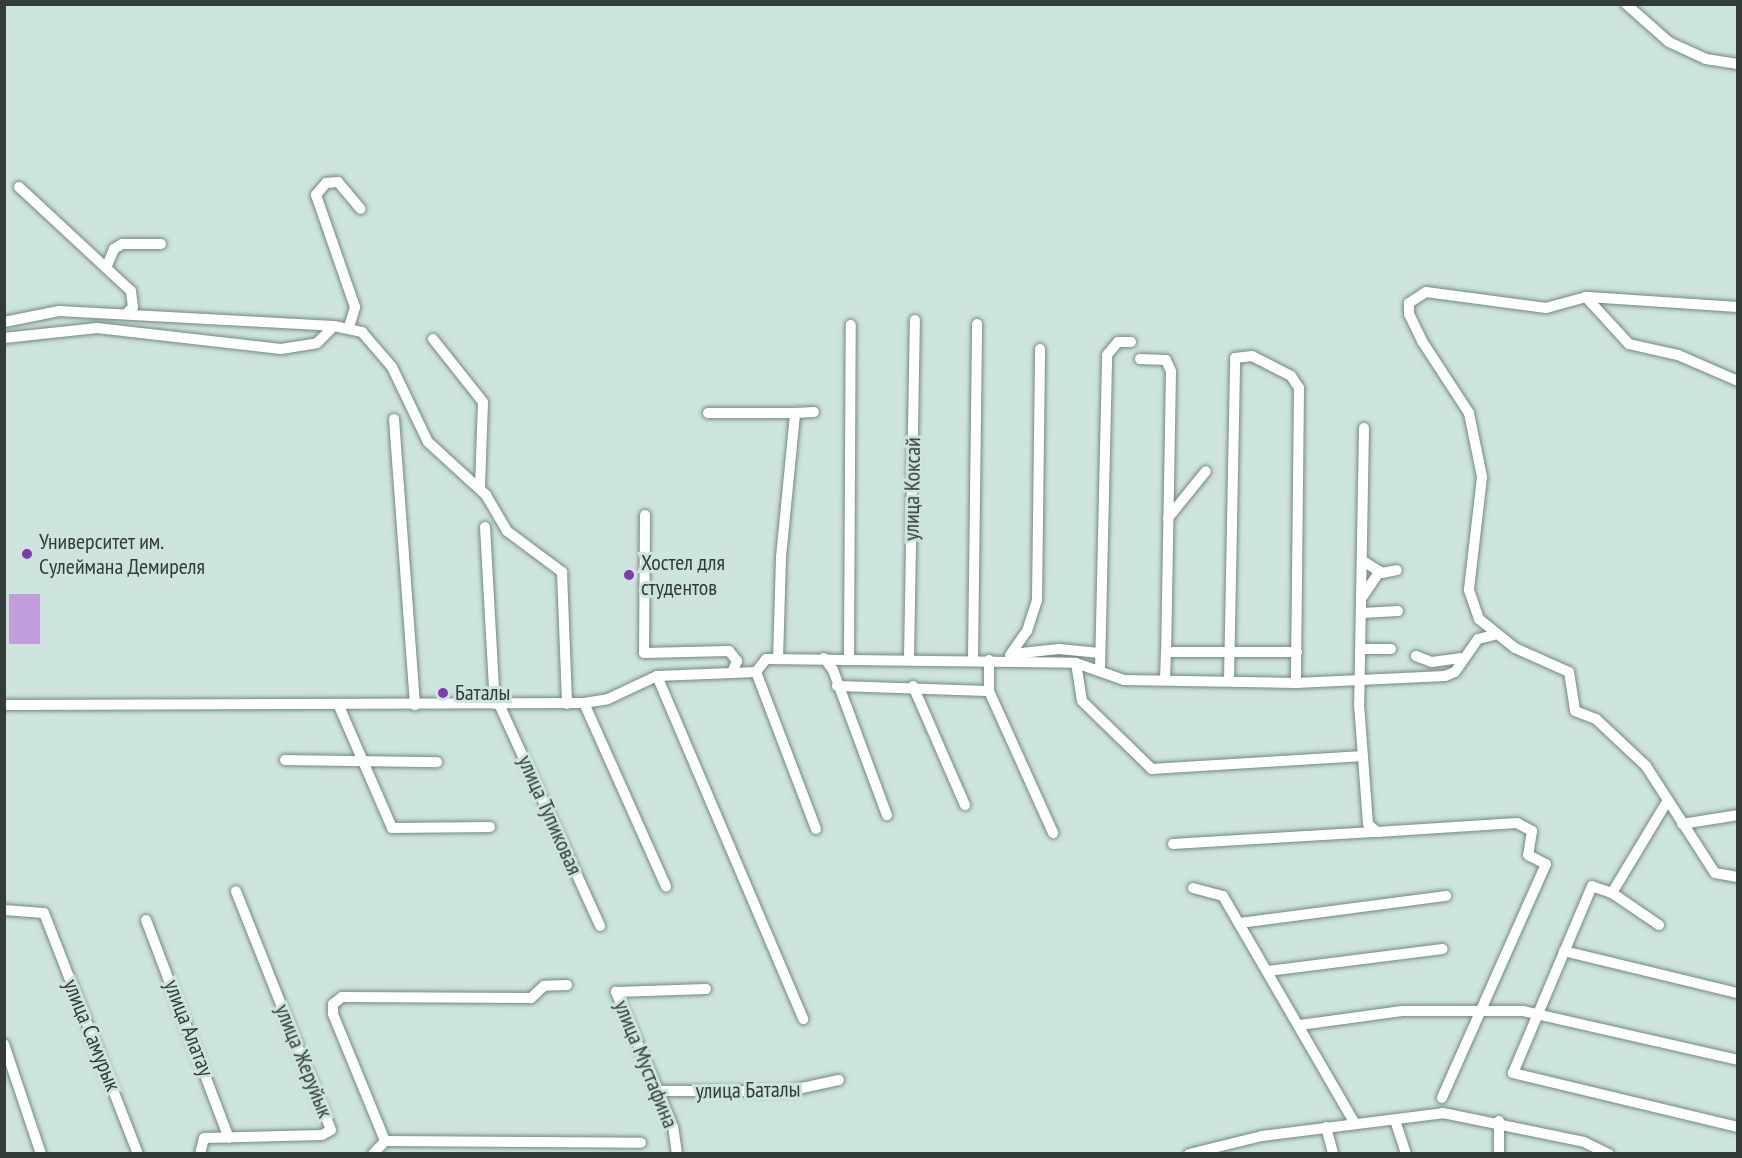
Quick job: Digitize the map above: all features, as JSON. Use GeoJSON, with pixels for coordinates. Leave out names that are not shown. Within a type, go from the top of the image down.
{"type":"FeatureCollection","features":[{"type":"Feature","properties":{"kind":"street"},"geometry":{"type":"LineString","coordinates":[[1626,4],[1669,42],[1706,59],[1737,64]]}},
{"type":"Feature","properties":{"kind":"street"},"geometry":{"type":"LineString","coordinates":[[349,327],[355,308],[316,195],[326,183],[338,182],[361,209]]}},
{"type":"Feature","properties":{"kind":"street"},"geometry":{"type":"LineString","coordinates":[[19,187],[131,291],[133,307],[126,314]]}},
{"type":"Feature","properties":{"kind":"street"},"geometry":{"type":"LineString","coordinates":[[106,268],[114,249],[122,244],[161,244]]}},
{"type":"Feature","properties":{"kind":"street"},"geometry":{"type":"LineString","coordinates":[[1737,307],[1586,297],[1546,308],[1426,291],[1409,303],[1422,341],[1469,413],[1482,490],[1469,590],[1479,618],[1494,635],[1569,672],[1575,711],[1596,719],[1646,766],[1715,873],[1737,877]]}},
{"type":"Feature","properties":{"kind":"street"},"geometry":{"type":"LineString","coordinates":[[1586,297],[1629,344],[1678,355],[1737,381]]}},
{"type":"Feature","properties":{"kind":"street"},"geometry":{"type":"LineString","coordinates":[[4,322],[59,310],[349,327],[374,341],[392,367],[428,442],[480,489],[507,531],[562,572],[567,704]]}},
{"type":"Feature","properties":{"kind":"street"},"geometry":{"type":"LineString","coordinates":[[85,329],[115,314]]}},
{"type":"Feature","properties":{"kind":"street","name":"улица Коксай"},"geometry":{"type":"LineString","coordinates":[[909,658],[915,320]]}},
{"type":"Feature","properties":{"kind":"street"},"geometry":{"type":"LineString","coordinates":[[973,660],[976,324]]}},
{"type":"Feature","properties":{"kind":"street"},"geometry":{"type":"LineString","coordinates":[[849,656],[851,325]]}},
{"type":"Feature","properties":{"kind":"street"},"geometry":{"type":"LineString","coordinates":[[4,338],[85,329],[281,349],[316,343],[334,326]]}},
{"type":"Feature","properties":{"kind":"street"},"geometry":{"type":"LineString","coordinates":[[433,339],[483,402],[480,489]]}},
{"type":"Feature","properties":{"kind":"street"},"geometry":{"type":"LineString","coordinates":[[1100,670],[1106,363],[1118,342],[1131,342]]}},
{"type":"Feature","properties":{"kind":"street"},"geometry":{"type":"LineString","coordinates":[[1007,658],[1027,631],[1036,601],[1040,349]]}},
{"type":"Feature","properties":{"kind":"street"},"geometry":{"type":"LineString","coordinates":[[1229,680],[1235,358],[1252,356],[1291,375],[1299,388],[1296,683]]}},
{"type":"Feature","properties":{"kind":"street"},"geometry":{"type":"LineString","coordinates":[[1140,360],[1166,360],[1171,371],[1165,681]]}},
{"type":"Feature","properties":{"kind":"street"},"geometry":{"type":"LineString","coordinates":[[708,413],[814,411]]}},
{"type":"Feature","properties":{"kind":"street"},"geometry":{"type":"LineString","coordinates":[[778,659],[782,540],[795,413]]}},
{"type":"Feature","properties":{"kind":"street"},"geometry":{"type":"LineString","coordinates":[[394,419],[415,705]]}},
{"type":"Feature","properties":{"kind":"street"},"geometry":{"type":"LineString","coordinates":[[1364,428],[1363,596],[1359,680],[1368,824],[1377,832]]}},
{"type":"Feature","properties":{"kind":"street"},"geometry":{"type":"LineString","coordinates":[[1168,518],[1191,495],[1206,471]]}},
{"type":"Feature","properties":{"kind":"street"},"geometry":{"type":"LineString","coordinates":[[1168,494],[1191,495]]}},
{"type":"Feature","properties":{"kind":"street"},"geometry":{"type":"LineString","coordinates":[[645,515],[644,653],[729,651],[737,661],[732,673]]}},
{"type":"Feature","properties":{"kind":"street"},"geometry":{"type":"LineString","coordinates":[[485,527],[497,704]]}},
{"type":"Feature","properties":{"kind":"street"},"geometry":{"type":"LineString","coordinates":[[1363,561],[1380,571],[1397,570]]}},
{"type":"Feature","properties":{"kind":"street"},"geometry":{"type":"LineString","coordinates":[[1363,596],[1380,571]]}},
{"type":"Feature","properties":{"kind":"street"},"geometry":{"type":"LineString","coordinates":[[1362,613],[1398,611]]}},
{"type":"Feature","properties":{"kind":"street"},"geometry":{"type":"LineString","coordinates":[[1416,656],[1432,662],[1460,658],[1482,636],[1494,635]]}},
{"type":"Feature","properties":{"kind":"street"},"geometry":{"type":"LineString","coordinates":[[816,829],[756,672],[758,662],[849,656],[989,660],[1059,649],[1101,653]]}},
{"type":"Feature","properties":{"kind":"street"},"geometry":{"type":"LineString","coordinates":[[1361,649],[1391,649]]}},
{"type":"Feature","properties":{"kind":"street"},"geometry":{"type":"LineString","coordinates":[[1166,652],[1297,652]]}},
{"type":"Feature","properties":{"kind":"street"},"geometry":{"type":"LineString","coordinates":[[824,658],[887,815]]}},
{"type":"Feature","properties":{"kind":"street"},"geometry":{"type":"LineString","coordinates":[[1007,658],[1076,663],[1124,680],[1229,680],[1296,683],[1458,674],[1460,658]]}},
{"type":"Feature","properties":{"kind":"street"},"geometry":{"type":"LineString","coordinates":[[989,660],[989,690],[1053,833]]}},
{"type":"Feature","properties":{"kind":"street"},"geometry":{"type":"LineString","coordinates":[[1076,663],[1082,701],[1152,770],[1363,756]]}},
{"type":"Feature","properties":{"kind":"street"},"geometry":{"type":"LineString","coordinates":[[4,705],[567,704],[608,699],[657,676],[756,672]]}},
{"type":"Feature","properties":{"kind":"street"},"geometry":{"type":"LineString","coordinates":[[657,676],[803,1019]]}},
{"type":"Feature","properties":{"kind":"street"},"geometry":{"type":"LineString","coordinates":[[837,686],[913,686],[989,690]]}},
{"type":"Feature","properties":{"kind":"street"},"geometry":{"type":"LineString","coordinates":[[913,686],[965,805]]}},
{"type":"Feature","properties":{"kind":"street"},"geometry":{"type":"LineString","coordinates":[[584,703],[666,886]]}},
{"type":"Feature","properties":{"kind":"street","name":"улица Тупиковая"},"geometry":{"type":"LineString","coordinates":[[497,704],[600,926]]}},
{"type":"Feature","properties":{"kind":"street"},"geometry":{"type":"LineString","coordinates":[[339,706],[361,762],[392,828],[490,826]]}},
{"type":"Feature","properties":{"kind":"street"},"geometry":{"type":"LineString","coordinates":[[285,760],[437,762]]}},
{"type":"Feature","properties":{"kind":"street"},"geometry":{"type":"LineString","coordinates":[[1612,893],[1668,800]]}},
{"type":"Feature","properties":{"kind":"street"},"geometry":{"type":"LineString","coordinates":[[1347,835],[1367,810]]}},
{"type":"Feature","properties":{"kind":"street"},"geometry":{"type":"LineString","coordinates":[[1682,825],[1737,815]]}},
{"type":"Feature","properties":{"kind":"street"},"geometry":{"type":"LineString","coordinates":[[1173,844],[1517,823],[1532,831],[1528,855],[1546,864],[1442,1098]]}},
{"type":"Feature","properties":{"kind":"street"},"geometry":{"type":"LineString","coordinates":[[1659,925],[1612,893],[1592,886],[1537,1012],[1514,1073],[1737,1127]]}},
{"type":"Feature","properties":{"kind":"street"},"geometry":{"type":"LineString","coordinates":[[1192,888],[1223,896],[1300,1025],[1355,1124]]}},
{"type":"Feature","properties":{"kind":"street","name":"улица Жеруйык"},"geometry":{"type":"LineString","coordinates":[[200,1154],[204,1138],[322,1135],[331,1130],[236,891]]}},
{"type":"Feature","properties":{"kind":"street"},"geometry":{"type":"LineString","coordinates":[[1240,923],[1446,896]]}},
{"type":"Feature","properties":{"kind":"street","name":"улица Самурык"},"geometry":{"type":"LineString","coordinates":[[4,910],[39,910],[46,916],[138,1154]]}},
{"type":"Feature","properties":{"kind":"street","name":"улица Алатау"},"geometry":{"type":"LineString","coordinates":[[146,920],[229,1137]]}},
{"type":"Feature","properties":{"kind":"street"},"geometry":{"type":"LineString","coordinates":[[1268,971],[1443,949]]}},
{"type":"Feature","properties":{"kind":"street"},"geometry":{"type":"LineString","coordinates":[[1564,951],[1737,993]]}},
{"type":"Feature","properties":{"kind":"street"},"geometry":{"type":"LineString","coordinates":[[385,1141],[333,1014],[337,1000],[531,998],[544,986],[567,985]]}},
{"type":"Feature","properties":{"kind":"street","name":"улица Мустафина"},"geometry":{"type":"LineString","coordinates":[[677,1154],[673,1127],[655,1091],[616,993],[706,989]]}},
{"type":"Feature","properties":{"kind":"street"},"geometry":{"type":"LineString","coordinates":[[1300,1025],[1402,1011],[1537,1012],[1737,1060]]}},
{"type":"Feature","properties":{"kind":"street"},"geometry":{"type":"LineString","coordinates":[[4,1044],[40,1154]]}},
{"type":"Feature","properties":{"kind":"street","name":"улица Баталы"},"geometry":{"type":"LineString","coordinates":[[655,1091],[788,1091],[839,1080]]}},
{"type":"Feature","properties":{"kind":"street"},"geometry":{"type":"LineString","coordinates":[[1196,1153],[1326,1127],[1443,1113],[1499,1121],[1584,1142],[1609,1154]]}},
{"type":"Feature","properties":{"kind":"street"},"geometry":{"type":"LineString","coordinates":[[1395,1120],[1406,1154]]}},
{"type":"Feature","properties":{"kind":"street"},"geometry":{"type":"LineString","coordinates":[[1499,1121],[1499,1154]]}},
{"type":"Feature","properties":{"kind":"street"},"geometry":{"type":"LineString","coordinates":[[1326,1127],[1333,1154]]}},
{"type":"Feature","properties":{"kind":"street"},"geometry":{"type":"LineString","coordinates":[[373,1154],[385,1141],[641,1143]]}},
{"type":"Feature","properties":{"kind":"shaded area"},"geometry":{"type":"Polygon","coordinates":[[[9,594],[40,594],[40,644],[9,644],[9,594]]]}},
{"type":"Feature","properties":{"kind":"place","name":"Университет им. Сулеймана Демиреля"},"geometry":{"type":"Point","coordinates":[27,554]}},
{"type":"Feature","properties":{"kind":"place","name":"Хостел для студентов"},"geometry":{"type":"Point","coordinates":[629,575]}},
{"type":"Feature","properties":{"kind":"place","name":"Баталы"},"geometry":{"type":"Point","coordinates":[443,693]}}]}
